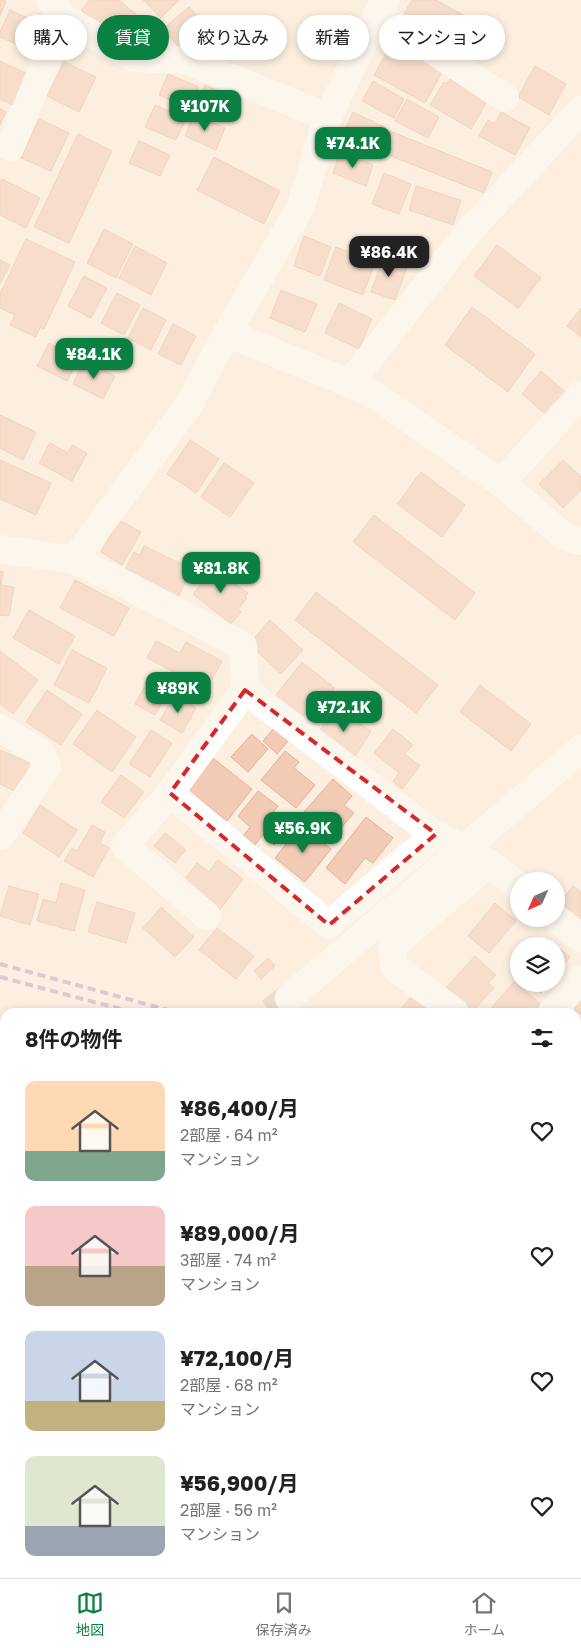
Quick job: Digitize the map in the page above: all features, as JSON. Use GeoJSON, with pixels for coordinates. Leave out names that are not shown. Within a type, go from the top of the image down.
{"type":"FeatureCollection","features":[{"type":"Feature","properties":{"kind":"street"},"geometry":{"type":"LineString","coordinates":[[74,560],[188,406],[227,333],[300,208],[328,117],[382,7],[505,98]]}},
{"type":"Feature","properties":{"kind":"street"},"geometry":{"type":"LineString","coordinates":[[10,147],[57,9],[133,58],[186,60],[328,117]]}},
{"type":"Feature","properties":{"kind":"street"},"geometry":{"type":"LineString","coordinates":[[349,384],[470,230],[581,110]]}},
{"type":"Feature","properties":{"kind":"street"},"geometry":{"type":"LineString","coordinates":[[227,333],[370,392],[501,483],[564,536],[581,541]]}},
{"type":"Feature","properties":{"kind":"street"},"geometry":{"type":"LineString","coordinates":[[501,483],[581,395]]}},
{"type":"Feature","properties":{"kind":"street"},"geometry":{"type":"LineString","coordinates":[[0,549],[74,560],[243,646],[244,690],[170,793],[125,846],[207,916]]}},
{"type":"Feature","properties":{"kind":"street"},"geometry":{"type":"LineString","coordinates":[[244,690],[431,832],[489,863],[510,880]]}},
{"type":"Feature","properties":{"kind":"street"},"geometry":{"type":"LineString","coordinates":[[0,728],[41,753],[47,767],[0,836]]}},
{"type":"Feature","properties":{"kind":"street"},"geometry":{"type":"LineString","coordinates":[[288,998],[581,748]]}},
{"type":"Feature","properties":{"kind":"street"},"geometry":{"type":"LineString","coordinates":[[170,793],[330,925],[436,834]]}},
{"type":"Feature","properties":{"kind":"street"},"geometry":{"type":"LineString","coordinates":[[449,1008],[394,968],[392,946],[489,863]]}},
{"type":"Feature","properties":{"kind":"street"},"geometry":{"type":"LineString","coordinates":[[565,925],[581,938]]}},
{"type":"Feature","properties":{"kind":"street"},"geometry":{"type":"LineString","coordinates":[[556,1008],[581,979]]}},
{"type":"Feature","properties":{"kind":"highlighted area"},"geometry":{"type":"Polygon","coordinates":[[[245,690],[436,834],[329,925],[170,793],[245,690]]]}},
{"type":"Feature","properties":{"kind":"building"},"geometry":{"type":"Polygon","coordinates":[[[0,0],[6,1],[0,16],[0,0]]]}},
{"type":"Feature","properties":{"kind":"building"},"geometry":{"type":"Polygon","coordinates":[[[90,0],[119,0],[137,15],[97,15],[97,24],[81,10],[90,0]]]}},
{"type":"Feature","properties":{"kind":"building"},"geometry":{"type":"Polygon","coordinates":[[[143,0],[179,0],[164,15],[158,15],[143,0]]]}},
{"type":"Feature","properties":{"kind":"building"},"geometry":{"type":"Polygon","coordinates":[[[412,0],[436,0],[463,15],[403,15],[412,0]]]}},
{"type":"Feature","properties":{"kind":"building"},"geometry":{"type":"Polygon","coordinates":[[[189,7],[196,15],[180,15],[189,7]]]}},
{"type":"Feature","properties":{"kind":"building"},"geometry":{"type":"Polygon","coordinates":[[[10,10],[21,15],[15,15],[15,44],[0,37],[0,32],[10,10]]]}},
{"type":"Feature","properties":{"kind":"building"},"geometry":{"type":"Polygon","coordinates":[[[179,15],[179,47],[169,36],[169,24],[179,15]]]}},
{"type":"Feature","properties":{"kind":"building"},"geometry":{"type":"Polygon","coordinates":[[[382,60],[432,60],[445,67],[425,103],[374,75],[382,60]]]}},
{"type":"Feature","properties":{"kind":"building"},"geometry":{"type":"Polygon","coordinates":[[[0,61],[28,74],[13,105],[0,99],[0,61]]]}},
{"type":"Feature","properties":{"kind":"building"},"geometry":{"type":"Polygon","coordinates":[[[64,62],[96,77],[79,112],[47,96],[64,62]]]}},
{"type":"Feature","properties":{"kind":"building"},"geometry":{"type":"Polygon","coordinates":[[[535,66],[566,84],[549,115],[518,97],[535,66]]]}},
{"type":"Feature","properties":{"kind":"building"},"geometry":{"type":"Polygon","coordinates":[[[168,74],[199,87],[190,109],[159,95],[168,74]]]}},
{"type":"Feature","properties":{"kind":"building"},"geometry":{"type":"Polygon","coordinates":[[[450,79],[487,101],[471,129],[430,105],[444,82],[447,84],[450,79]]]}},
{"type":"Feature","properties":{"kind":"building"},"geometry":{"type":"Polygon","coordinates":[[[373,81],[404,99],[394,118],[362,101],[373,81]]]}},
{"type":"Feature","properties":{"kind":"building"},"geometry":{"type":"Polygon","coordinates":[[[205,85],[236,99],[227,120],[196,107],[205,85]]]}},
{"type":"Feature","properties":{"kind":"building"},"geometry":{"type":"Polygon","coordinates":[[[407,99],[439,117],[428,138],[395,121],[407,99]]]}},
{"type":"Feature","properties":{"kind":"building"},"geometry":{"type":"Polygon","coordinates":[[[155,105],[186,119],[176,140],[145,127],[155,105]]]}},
{"type":"Feature","properties":{"kind":"building"},"geometry":{"type":"Polygon","coordinates":[[[0,109],[6,112],[0,125],[0,109]]]}},
{"type":"Feature","properties":{"kind":"building"},"geometry":{"type":"Polygon","coordinates":[[[353,112],[386,128],[375,149],[343,134],[353,112]]]}},
{"type":"Feature","properties":{"kind":"building"},"geometry":{"type":"Polygon","coordinates":[[[501,112],[530,128],[515,155],[479,136],[488,120],[495,124],[501,112]]]}},
{"type":"Feature","properties":{"kind":"building"},"geometry":{"type":"Polygon","coordinates":[[[194,115],[225,128],[216,150],[185,136],[194,115]]]}},
{"type":"Feature","properties":{"kind":"building"},"geometry":{"type":"Polygon","coordinates":[[[39,119],[69,133],[51,171],[21,158],[39,119]]]}},
{"type":"Feature","properties":{"kind":"building"},"geometry":{"type":"Polygon","coordinates":[[[390,131],[492,172],[484,193],[381,152],[390,131]]]}},
{"type":"Feature","properties":{"kind":"building"},"geometry":{"type":"Polygon","coordinates":[[[78,134],[112,151],[69,243],[34,227],[78,134]]]}},
{"type":"Feature","properties":{"kind":"building"},"geometry":{"type":"Polygon","coordinates":[[[139,141],[170,155],[160,176],[129,163],[139,141]]]}},
{"type":"Feature","properties":{"kind":"building"},"geometry":{"type":"Polygon","coordinates":[[[340,152],[373,165],[366,186],[333,173],[340,152]]]}},
{"type":"Feature","properties":{"kind":"building"},"geometry":{"type":"Polygon","coordinates":[[[214,157],[280,191],[264,224],[197,190],[214,157]]]}},
{"type":"Feature","properties":{"kind":"building"},"geometry":{"type":"Polygon","coordinates":[[[384,173],[411,184],[399,214],[372,204],[384,173]]]}},
{"type":"Feature","properties":{"kind":"building"},"geometry":{"type":"Polygon","coordinates":[[[2,179],[40,198],[26,228],[0,215],[0,183],[2,179]]]}},
{"type":"Feature","properties":{"kind":"building"},"geometry":{"type":"Polygon","coordinates":[[[416,186],[461,200],[453,225],[409,210],[416,186]]]}},
{"type":"Feature","properties":{"kind":"building"},"geometry":{"type":"Polygon","coordinates":[[[104,229],[133,244],[116,278],[87,263],[104,229]]]}},
{"type":"Feature","properties":{"kind":"building"},"geometry":{"type":"Polygon","coordinates":[[[304,236],[331,247],[320,276],[294,266],[304,236]]]}},
{"type":"Feature","properties":{"kind":"building"},"geometry":{"type":"Polygon","coordinates":[[[26,239],[75,262],[44,329],[40,327],[36,337],[10,325],[15,315],[0,308],[0,294],[26,239]]]}},
{"type":"Feature","properties":{"kind":"building"},"geometry":{"type":"Polygon","coordinates":[[[497,245],[541,278],[518,308],[474,276],[497,245]]]}},
{"type":"Feature","properties":{"kind":"building"},"geometry":{"type":"Polygon","coordinates":[[[135,246],[167,263],[151,295],[119,278],[135,246]]]}},
{"type":"Feature","properties":{"kind":"building"},"geometry":{"type":"Polygon","coordinates":[[[336,247],[375,262],[363,295],[324,280],[336,247]]]}},
{"type":"Feature","properties":{"kind":"building"},"geometry":{"type":"Polygon","coordinates":[[[384,256],[408,265],[395,300],[371,292],[384,256]]]}},
{"type":"Feature","properties":{"kind":"building"},"geometry":{"type":"Polygon","coordinates":[[[0,260],[10,265],[0,284],[0,260]]]}},
{"type":"Feature","properties":{"kind":"building"},"geometry":{"type":"Polygon","coordinates":[[[84,276],[107,288],[91,318],[68,306],[84,276]]]}},
{"type":"Feature","properties":{"kind":"building"},"geometry":{"type":"Polygon","coordinates":[[[281,290],[317,304],[305,332],[270,318],[281,290]]]}},
{"type":"Feature","properties":{"kind":"building"},"geometry":{"type":"Polygon","coordinates":[[[117,293],[140,305],[124,335],[101,323],[117,293]]]}},
{"type":"Feature","properties":{"kind":"building"},"geometry":{"type":"Polygon","coordinates":[[[339,303],[372,319],[359,349],[325,333],[339,303]]]}},
{"type":"Feature","properties":{"kind":"building"},"geometry":{"type":"Polygon","coordinates":[[[472,307],[535,354],[508,392],[445,345],[472,307]]]}},
{"type":"Feature","properties":{"kind":"building"},"geometry":{"type":"Polygon","coordinates":[[[143,308],[166,320],[151,350],[128,338],[143,308]]]}},
{"type":"Feature","properties":{"kind":"building"},"geometry":{"type":"Polygon","coordinates":[[[581,308],[581,337],[567,326],[581,308]]]}},
{"type":"Feature","properties":{"kind":"building"},"geometry":{"type":"Polygon","coordinates":[[[173,324],[196,336],[181,365],[158,354],[173,324]]]}},
{"type":"Feature","properties":{"kind":"building"},"geometry":{"type":"Polygon","coordinates":[[[49,343],[79,359],[67,381],[37,366],[49,343]]]}},
{"type":"Feature","properties":{"kind":"building"},"geometry":{"type":"Polygon","coordinates":[[[84,361],[115,376],[103,399],[73,384],[84,361]]]}},
{"type":"Feature","properties":{"kind":"building"},"geometry":{"type":"Polygon","coordinates":[[[541,371],[569,395],[550,418],[522,394],[541,371]]]}},
{"type":"Feature","properties":{"kind":"building"},"geometry":{"type":"Polygon","coordinates":[[[0,415],[36,432],[23,460],[0,448],[0,415]]]}},
{"type":"Feature","properties":{"kind":"building"},"geometry":{"type":"Polygon","coordinates":[[[190,440],[219,459],[196,493],[167,474],[190,440]]]}},
{"type":"Feature","properties":{"kind":"building"},"geometry":{"type":"Polygon","coordinates":[[[50,443],[68,453],[72,445],[87,453],[72,481],[39,463],[50,443]]]}},
{"type":"Feature","properties":{"kind":"building"},"geometry":{"type":"Polygon","coordinates":[[[0,460],[51,483],[36,515],[0,499],[0,460]]]}},
{"type":"Feature","properties":{"kind":"building"},"geometry":{"type":"Polygon","coordinates":[[[563,460],[581,477],[581,490],[563,508],[539,484],[563,460]]]}},
{"type":"Feature","properties":{"kind":"building"},"geometry":{"type":"Polygon","coordinates":[[[224,463],[254,483],[230,517],[201,497],[224,463]]]}},
{"type":"Feature","properties":{"kind":"building"},"geometry":{"type":"Polygon","coordinates":[[[421,472],[465,505],[442,537],[397,504],[421,472]]]}},
{"type":"Feature","properties":{"kind":"building"},"geometry":{"type":"Polygon","coordinates":[[[374,515],[475,593],[455,620],[353,542],[374,515]]]}},
{"type":"Feature","properties":{"kind":"building"},"geometry":{"type":"Polygon","coordinates":[[[119,520],[141,532],[122,565],[101,552],[119,520]]]}},
{"type":"Feature","properties":{"kind":"building"},"geometry":{"type":"Polygon","coordinates":[[[144,546],[192,569],[176,601],[122,576],[134,552],[140,555],[144,546]]]}},
{"type":"Feature","properties":{"kind":"building"},"geometry":{"type":"Polygon","coordinates":[[[213,562],[231,576],[229,579],[248,593],[245,596],[247,598],[238,610],[241,612],[231,624],[193,594],[209,573],[206,571],[213,562]]]}},
{"type":"Feature","properties":{"kind":"building"},"geometry":{"type":"Polygon","coordinates":[[[0,571],[3,572],[1,585],[14,587],[9,616],[0,615],[0,571]]]}},
{"type":"Feature","properties":{"kind":"building"},"geometry":{"type":"Polygon","coordinates":[[[75,580],[129,608],[114,636],[60,608],[75,580]]]}},
{"type":"Feature","properties":{"kind":"building"},"geometry":{"type":"Polygon","coordinates":[[[316,592],[438,685],[416,713],[295,620],[316,592]]]}},
{"type":"Feature","properties":{"kind":"building"},"geometry":{"type":"Polygon","coordinates":[[[29,610],[75,636],[59,664],[13,638],[29,610]]]}},
{"type":"Feature","properties":{"kind":"building"},"geometry":{"type":"Polygon","coordinates":[[[270,620],[303,650],[281,674],[249,644],[270,620]]]}},
{"type":"Feature","properties":{"kind":"building"},"geometry":{"type":"Polygon","coordinates":[[[156,641],[180,653],[186,642],[222,661],[207,689],[147,658],[156,641]]]}},
{"type":"Feature","properties":{"kind":"building"},"geometry":{"type":"Polygon","coordinates":[[[72,650],[107,668],[89,703],[54,685],[72,650]]]}},
{"type":"Feature","properties":{"kind":"building"},"geometry":{"type":"Polygon","coordinates":[[[0,651],[38,680],[13,714],[0,704],[0,651]]]}},
{"type":"Feature","properties":{"kind":"building"},"geometry":{"type":"Polygon","coordinates":[[[302,662],[335,688],[311,718],[305,713],[299,720],[269,704],[302,662]]]}},
{"type":"Feature","properties":{"kind":"building"},"geometry":{"type":"Polygon","coordinates":[[[150,677],[170,689],[155,715],[135,704],[150,677]]]}},
{"type":"Feature","properties":{"kind":"building"},"geometry":{"type":"Polygon","coordinates":[[[480,685],[531,724],[511,751],[460,712],[480,685]]]}},
{"type":"Feature","properties":{"kind":"building"},"geometry":{"type":"Polygon","coordinates":[[[47,690],[82,714],[61,745],[26,722],[47,690]]]}},
{"type":"Feature","properties":{"kind":"building"},"geometry":{"type":"Polygon","coordinates":[[[175,695],[196,708],[182,733],[160,720],[175,695]]]}},
{"type":"Feature","properties":{"kind":"building"},"geometry":{"type":"Polygon","coordinates":[[[334,708],[371,731],[354,758],[317,735],[334,708]]]}},
{"type":"Feature","properties":{"kind":"building"},"geometry":{"type":"Polygon","coordinates":[[[97,710],[136,737],[112,772],[73,744],[97,710]]]}},
{"type":"Feature","properties":{"kind":"building"},"geometry":{"type":"Polygon","coordinates":[[[274,728],[289,740],[277,754],[263,741],[274,728]]]}},
{"type":"Feature","properties":{"kind":"building"},"geometry":{"type":"Polygon","coordinates":[[[393,729],[413,745],[405,754],[420,766],[402,789],[393,781],[399,773],[374,753],[393,729]]]}},
{"type":"Feature","properties":{"kind":"building"},"geometry":{"type":"Polygon","coordinates":[[[151,730],[172,743],[150,777],[129,764],[151,730]]]}},
{"type":"Feature","properties":{"kind":"building"},"geometry":{"type":"Polygon","coordinates":[[[252,734],[268,749],[248,772],[231,757],[252,734]]]}},
{"type":"Feature","properties":{"kind":"building"},"geometry":{"type":"Polygon","coordinates":[[[0,750],[30,763],[17,792],[0,784],[0,750]]]}},
{"type":"Feature","properties":{"kind":"building"},"geometry":{"type":"Polygon","coordinates":[[[285,751],[299,762],[294,768],[315,785],[296,808],[261,780],[285,751]]]}},
{"type":"Feature","properties":{"kind":"building"},"geometry":{"type":"Polygon","coordinates":[[[209,755],[252,789],[227,821],[184,787],[209,755]]]}},
{"type":"Feature","properties":{"kind":"building"},"geometry":{"type":"Polygon","coordinates":[[[121,775],[144,792],[124,818],[101,802],[121,775]]]}},
{"type":"Feature","properties":{"kind":"building"},"geometry":{"type":"Polygon","coordinates":[[[333,779],[352,796],[344,805],[354,813],[331,839],[303,813],[333,779]]]}},
{"type":"Feature","properties":{"kind":"building"},"geometry":{"type":"Polygon","coordinates":[[[258,791],[278,806],[270,816],[286,829],[274,845],[263,835],[255,845],[243,836],[250,827],[238,816],[258,791]]]}},
{"type":"Feature","properties":{"kind":"building"},"geometry":{"type":"Polygon","coordinates":[[[40,805],[77,830],[59,857],[23,833],[40,805]]]}},
{"type":"Feature","properties":{"kind":"building"},"geometry":{"type":"Polygon","coordinates":[[[366,817],[393,838],[373,863],[365,858],[345,884],[326,868],[366,817]]]}},
{"type":"Feature","properties":{"kind":"building"},"geometry":{"type":"Polygon","coordinates":[[[92,825],[105,832],[100,843],[109,848],[93,877],[64,861],[72,848],[77,851],[92,825]]]}},
{"type":"Feature","properties":{"kind":"building"},"geometry":{"type":"Polygon","coordinates":[[[301,825],[331,849],[305,882],[275,858],[301,825]]]}},
{"type":"Feature","properties":{"kind":"building"},"geometry":{"type":"Polygon","coordinates":[[[165,833],[186,850],[175,863],[154,846],[165,833]]]}},
{"type":"Feature","properties":{"kind":"building"},"geometry":{"type":"Polygon","coordinates":[[[218,860],[243,879],[219,911],[182,883],[197,863],[209,872],[218,860]]]}},
{"type":"Feature","properties":{"kind":"building"},"geometry":{"type":"Polygon","coordinates":[[[61,883],[85,890],[74,931],[37,921],[43,899],[56,903],[61,883]]]}},
{"type":"Feature","properties":{"kind":"building"},"geometry":{"type":"Polygon","coordinates":[[[9,886],[39,894],[30,925],[0,916],[9,886]]]}},
{"type":"Feature","properties":{"kind":"building"},"geometry":{"type":"Polygon","coordinates":[[[573,886],[581,892],[581,918],[576,924],[565,915],[565,896],[573,886]]]}},
{"type":"Feature","properties":{"kind":"building"},"geometry":{"type":"Polygon","coordinates":[[[97,902],[135,913],[126,943],[88,932],[97,902]]]}},
{"type":"Feature","properties":{"kind":"building"},"geometry":{"type":"Polygon","coordinates":[[[495,903],[510,916],[510,928],[489,953],[468,936],[495,903]]]}},
{"type":"Feature","properties":{"kind":"building"},"geometry":{"type":"Polygon","coordinates":[[[161,907],[194,937],[175,957],[143,928],[161,907]]]}},
{"type":"Feature","properties":{"kind":"building"},"geometry":{"type":"Polygon","coordinates":[[[217,928],[254,956],[236,979],[199,950],[217,928]]]}},
{"type":"Feature","properties":{"kind":"building"},"geometry":{"type":"Polygon","coordinates":[[[565,953],[570,957],[565,963],[565,953]]]}},
{"type":"Feature","properties":{"kind":"building"},"geometry":{"type":"Polygon","coordinates":[[[475,956],[496,975],[488,983],[494,988],[476,1008],[469,1008],[446,988],[475,956]]]}},
{"type":"Feature","properties":{"kind":"building"},"geometry":{"type":"Polygon","coordinates":[[[268,958],[275,966],[261,979],[254,971],[268,958]]]}},
{"type":"Feature","properties":{"kind":"building"},"geometry":{"type":"Polygon","coordinates":[[[510,987],[510,992],[526,992],[541,1004],[537,1008],[491,1008],[510,987]]]}},
{"type":"Feature","properties":{"kind":"building"},"geometry":{"type":"Polygon","coordinates":[[[413,995],[429,1008],[402,1008],[413,995]]]}},
{"type":"Feature","properties":{"kind":"building"},"geometry":{"type":"Polygon","coordinates":[[[580,997],[581,997],[581,1008],[575,1008],[580,997]]]}},
{"type":"Feature","properties":{"kind":"tunnel"},"geometry":{"type":"LineString","coordinates":[[275,1008],[289,998]]}},
{"type":"Feature","properties":{"kind":"railway"},"geometry":{"type":"LineString","coordinates":[[0,964],[160,1008]]}},
{"type":"Feature","properties":{"kind":"railway"},"geometry":{"type":"LineString","coordinates":[[0,977],[117,1008]]}}]}
